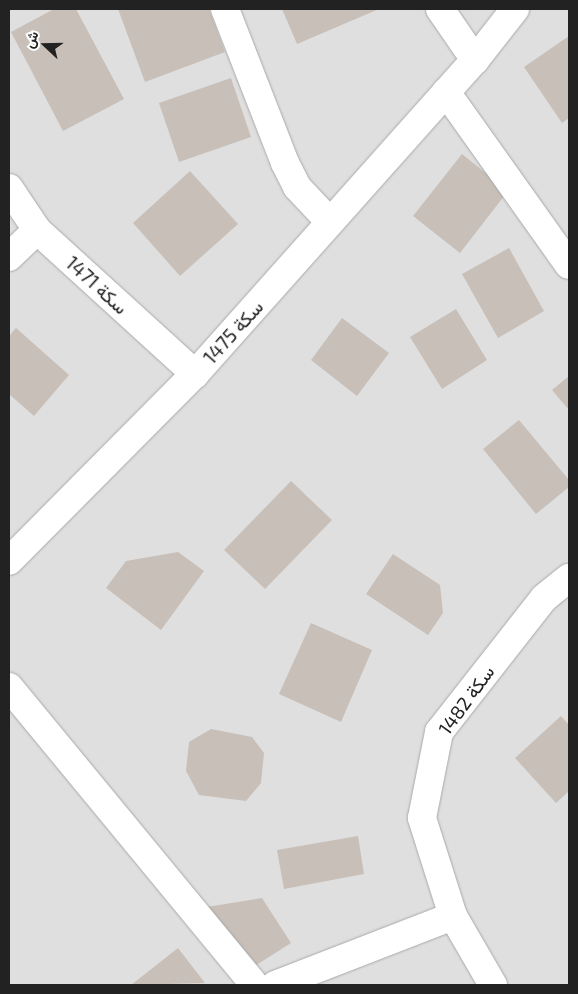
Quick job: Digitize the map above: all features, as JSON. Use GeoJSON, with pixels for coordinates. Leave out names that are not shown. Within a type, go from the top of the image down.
{"type":"FeatureCollection","features":[{"type":"Feature","properties":{"kind":"street"},"geometry":{"type":"LineString","coordinates":[[225,9],[285,163],[302,193],[330,222]]}},
{"type":"Feature","properties":{"kind":"street"},"geometry":{"type":"LineString","coordinates":[[440,9],[474,60]]}},
{"type":"Feature","properties":{"kind":"street","name":"سكة 1475"},"geometry":{"type":"LineString","coordinates":[[9,561],[195,374],[446,92],[515,9]]}},
{"type":"Feature","properties":{"kind":"street"},"geometry":{"type":"LineString","coordinates":[[446,92],[569,266]]}},
{"type":"Feature","properties":{"kind":"street","name":"سكة 1471"},"geometry":{"type":"LineString","coordinates":[[9,188],[37,230],[195,374]]}},
{"type":"Feature","properties":{"kind":"street"},"geometry":{"type":"LineString","coordinates":[[9,256],[37,230]]}},
{"type":"Feature","properties":{"kind":"street","name":"سكة 1482"},"geometry":{"type":"LineString","coordinates":[[493,985],[453,916],[422,818],[439,732],[544,598],[569,578]]}},
{"type":"Feature","properties":{"kind":"street"},"geometry":{"type":"LineString","coordinates":[[9,687],[255,985]]}},
{"type":"Feature","properties":{"kind":"street"},"geometry":{"type":"LineString","coordinates":[[275,985],[453,916]]}},
{"type":"Feature","properties":{"kind":"shaded area"},"geometry":{"type":"Polygon","coordinates":[[[9,9],[569,9],[569,985],[9,985],[9,9]]]}},
{"type":"Feature","properties":{"kind":"building"},"geometry":{"type":"Polygon","coordinates":[[[54,9],[76,9],[124,99],[63,131],[11,32],[54,9]]]}},
{"type":"Feature","properties":{"kind":"building"},"geometry":{"type":"Polygon","coordinates":[[[118,9],[209,9],[225,52],[145,82],[118,9]]]}},
{"type":"Feature","properties":{"kind":"building"},"geometry":{"type":"Polygon","coordinates":[[[282,9],[379,9],[297,44],[282,9]]]}},
{"type":"Feature","properties":{"kind":"building"},"geometry":{"type":"Polygon","coordinates":[[[569,36],[569,118],[562,123],[524,67],[569,36]]]}},
{"type":"Feature","properties":{"kind":"building"},"geometry":{"type":"Polygon","coordinates":[[[231,78],[251,137],[179,162],[159,103],[231,78]]]}},
{"type":"Feature","properties":{"kind":"building"},"geometry":{"type":"Polygon","coordinates":[[[462,154],[508,191],[460,253],[413,216],[462,154]]]}},
{"type":"Feature","properties":{"kind":"building"},"geometry":{"type":"Polygon","coordinates":[[[190,171],[238,224],[180,276],[133,223],[190,171]]]}},
{"type":"Feature","properties":{"kind":"building"},"geometry":{"type":"Polygon","coordinates":[[[509,248],[544,311],[498,338],[462,274],[509,248]]]}},
{"type":"Feature","properties":{"kind":"building"},"geometry":{"type":"Polygon","coordinates":[[[456,309],[487,360],[442,389],[410,337],[456,309]]]}},
{"type":"Feature","properties":{"kind":"building"},"geometry":{"type":"Polygon","coordinates":[[[342,318],[389,353],[357,396],[311,360],[342,318]]]}},
{"type":"Feature","properties":{"kind":"building"},"geometry":{"type":"Polygon","coordinates":[[[16,328],[69,375],[34,416],[9,394],[9,336],[16,328]]]}},
{"type":"Feature","properties":{"kind":"building"},"geometry":{"type":"Polygon","coordinates":[[[569,376],[569,410],[552,390],[569,376]]]}},
{"type":"Feature","properties":{"kind":"building"},"geometry":{"type":"Polygon","coordinates":[[[519,420],[569,480],[569,487],[536,514],[483,449],[519,420]]]}},
{"type":"Feature","properties":{"kind":"building"},"geometry":{"type":"Polygon","coordinates":[[[291,481],[332,520],[265,589],[224,550],[291,481]]]}},
{"type":"Feature","properties":{"kind":"building"},"geometry":{"type":"Polygon","coordinates":[[[178,552],[204,571],[161,630],[106,588],[126,561],[178,552]]]}},
{"type":"Feature","properties":{"kind":"building"},"geometry":{"type":"Polygon","coordinates":[[[393,554],[440,585],[443,613],[428,635],[366,594],[393,554]]]}},
{"type":"Feature","properties":{"kind":"building"},"geometry":{"type":"Polygon","coordinates":[[[311,623],[372,650],[341,722],[279,694],[311,623]]]}},
{"type":"Feature","properties":{"kind":"building"},"geometry":{"type":"Polygon","coordinates":[[[561,716],[569,725],[569,791],[556,803],[515,758],[561,716]]]}},
{"type":"Feature","properties":{"kind":"building"},"geometry":{"type":"Polygon","coordinates":[[[211,729],[252,737],[264,753],[261,783],[246,801],[199,795],[186,771],[189,742],[211,729]]]}},
{"type":"Feature","properties":{"kind":"building"},"geometry":{"type":"Polygon","coordinates":[[[358,836],[364,874],[284,889],[277,850],[358,836]]]}},
{"type":"Feature","properties":{"kind":"building"},"geometry":{"type":"Polygon","coordinates":[[[262,898],[291,943],[247,971],[207,907],[262,898]]]}},
{"type":"Feature","properties":{"kind":"building"},"geometry":{"type":"Polygon","coordinates":[[[178,948],[205,983],[131,985],[178,948]]]}}]}
